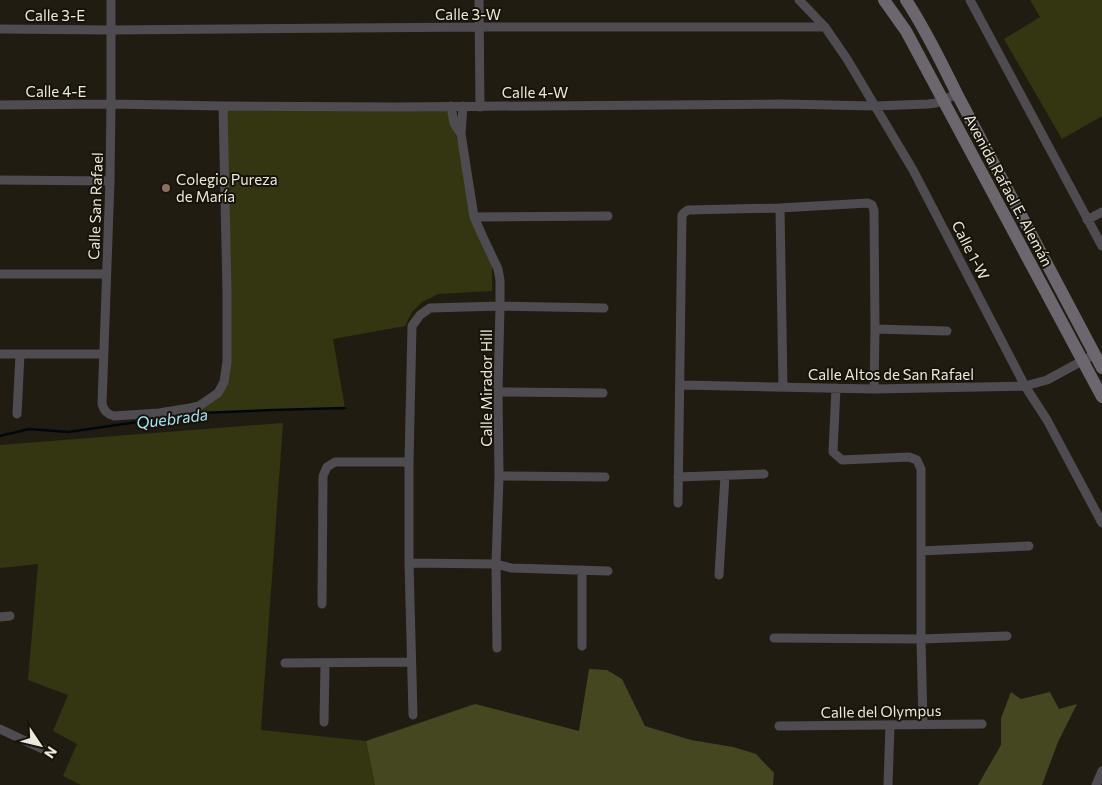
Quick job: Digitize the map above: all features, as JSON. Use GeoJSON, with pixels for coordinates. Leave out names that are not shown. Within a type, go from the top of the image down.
{"type":"FeatureCollection","features":[{"type":"Feature","properties":{"kind":"main road","name":"Avenida Rafael E. Alemán"},"geometry":{"type":"LineString","coordinates":[[884,0],[906,31],[1102,397]]}},
{"type":"Feature","properties":{"kind":"main road","name":"Avenida Rafael E. Alemán"},"geometry":{"type":"LineString","coordinates":[[906,0],[917,17],[1102,368]]}},
{"type":"Feature","properties":{"kind":"street","name":"Calle San Rafael"},"geometry":{"type":"LineString","coordinates":[[111,0],[110,180],[102,404],[106,412],[114,416],[159,413],[199,406],[218,393],[224,382],[227,362],[227,292],[223,106]]}},
{"type":"Feature","properties":{"kind":"street"},"geometry":{"type":"LineString","coordinates":[[479,0],[480,107]]}},
{"type":"Feature","properties":{"kind":"street","name":"Calle 1-W"},"geometry":{"type":"LineString","coordinates":[[799,0],[825,27],[847,59],[922,187],[1025,386],[1048,420],[1102,523]]}},
{"type":"Feature","properties":{"kind":"street"},"geometry":{"type":"LineString","coordinates":[[970,0],[1102,246]]}},
{"type":"Feature","properties":{"kind":"street","name":"Calle 3-W"},"geometry":{"type":"LineString","coordinates":[[110,30],[825,27]]}},
{"type":"Feature","properties":{"kind":"street","name":"Calle 3-E"},"geometry":{"type":"LineString","coordinates":[[0,29],[110,30]]}},
{"type":"Feature","properties":{"kind":"street","name":"Calle 4-W"},"geometry":{"type":"LineString","coordinates":[[111,104],[396,107],[783,104],[875,106],[936,103],[957,94]]}},
{"type":"Feature","properties":{"kind":"street","name":"Calle 4-E"},"geometry":{"type":"LineString","coordinates":[[0,105],[111,104]]}},
{"type":"Feature","properties":{"kind":"street","name":"Calle Mirador Hill"},"geometry":{"type":"LineString","coordinates":[[450,106],[454,123],[461,134]]}},
{"type":"Feature","properties":{"kind":"street","name":"Calle Mirador Hill"},"geometry":{"type":"LineString","coordinates":[[463,106],[461,134],[474,217],[498,269],[500,280],[499,476],[496,564],[497,648]]}},
{"type":"Feature","properties":{"kind":"street"},"geometry":{"type":"LineString","coordinates":[[0,180],[110,180]]}},
{"type":"Feature","properties":{"kind":"street"},"geometry":{"type":"LineString","coordinates":[[678,503],[682,215],[688,210],[872,205],[874,211],[874,389]]}},
{"type":"Feature","properties":{"kind":"street"},"geometry":{"type":"LineString","coordinates":[[780,208],[783,387]]}},
{"type":"Feature","properties":{"kind":"street"},"geometry":{"type":"LineString","coordinates":[[1088,220],[1102,212]]}},
{"type":"Feature","properties":{"kind":"street"},"geometry":{"type":"LineString","coordinates":[[474,217],[608,216]]}},
{"type":"Feature","properties":{"kind":"street"},"geometry":{"type":"LineString","coordinates":[[0,274],[106,274]]}},
{"type":"Feature","properties":{"kind":"street"},"geometry":{"type":"LineString","coordinates":[[413,715],[409,563],[412,326],[420,315],[430,308],[500,306],[604,308]]}},
{"type":"Feature","properties":{"kind":"street"},"geometry":{"type":"LineString","coordinates":[[875,329],[947,331]]}},
{"type":"Feature","properties":{"kind":"street"},"geometry":{"type":"LineString","coordinates":[[0,354],[103,354]]}},
{"type":"Feature","properties":{"kind":"street"},"geometry":{"type":"LineString","coordinates":[[17,414],[20,354]]}},
{"type":"Feature","properties":{"kind":"street","name":"Calle Altos de San Rafael"},"geometry":{"type":"LineString","coordinates":[[681,385],[874,389],[1025,386],[1047,380],[1095,354]]}},
{"type":"Feature","properties":{"kind":"street"},"geometry":{"type":"LineString","coordinates":[[836,388],[833,452],[837,457],[842,460],[909,457],[917,460],[921,469],[923,724]]}},
{"type":"Feature","properties":{"kind":"street"},"geometry":{"type":"LineString","coordinates":[[498,392],[603,393]]}},
{"type":"Feature","properties":{"kind":"street"},"geometry":{"type":"LineString","coordinates":[[322,604],[323,476],[327,467],[335,462],[409,462]]}},
{"type":"Feature","properties":{"kind":"street"},"geometry":{"type":"LineString","coordinates":[[678,477],[764,474]]}},
{"type":"Feature","properties":{"kind":"street"},"geometry":{"type":"LineString","coordinates":[[499,476],[605,477]]}},
{"type":"Feature","properties":{"kind":"street"},"geometry":{"type":"LineString","coordinates":[[719,575],[724,476]]}},
{"type":"Feature","properties":{"kind":"street"},"geometry":{"type":"LineString","coordinates":[[921,551],[1029,546]]}},
{"type":"Feature","properties":{"kind":"street"},"geometry":{"type":"LineString","coordinates":[[409,563],[496,564],[511,568],[608,571]]}},
{"type":"Feature","properties":{"kind":"street"},"geometry":{"type":"LineString","coordinates":[[582,570],[582,646]]}},
{"type":"Feature","properties":{"kind":"street"},"geometry":{"type":"LineString","coordinates":[[0,617],[10,616]]}},
{"type":"Feature","properties":{"kind":"street"},"geometry":{"type":"LineString","coordinates":[[774,638],[921,639],[1007,636]]}},
{"type":"Feature","properties":{"kind":"street"},"geometry":{"type":"LineString","coordinates":[[285,663],[411,662]]}},
{"type":"Feature","properties":{"kind":"street"},"geometry":{"type":"LineString","coordinates":[[324,722],[325,663]]}},
{"type":"Feature","properties":{"kind":"street","name":"Calle del Olympus"},"geometry":{"type":"LineString","coordinates":[[780,726],[982,724]]}},
{"type":"Feature","properties":{"kind":"street"},"geometry":{"type":"LineString","coordinates":[[888,785],[890,725]]}},
{"type":"Feature","properties":{"kind":"street"},"geometry":{"type":"LineString","coordinates":[[0,729],[51,754]]}},
{"type":"Feature","properties":{"kind":"street"},"geometry":{"type":"LineString","coordinates":[[1096,785],[1102,771]]}},
{"type":"Feature","properties":{"kind":"green space"},"geometry":{"type":"Polygon","coordinates":[[[1030,0],[1102,0],[1102,116],[1062,139],[1004,39],[1040,17],[1030,0]]]}},
{"type":"Feature","properties":{"kind":"green space"},"geometry":{"type":"Polygon","coordinates":[[[223,106],[447,106],[459,146],[473,218],[492,259],[492,291],[438,294],[422,302],[412,312],[405,326],[333,339],[345,408],[201,413],[199,406],[224,382],[223,106]]]}},
{"type":"Feature","properties":{"kind":"green space"},"geometry":{"type":"Polygon","coordinates":[[[283,423],[261,730],[366,741],[375,785],[81,785],[63,776],[77,744],[53,731],[68,695],[28,680],[38,564],[0,568],[0,445],[283,423]]]}},
{"type":"Feature","properties":{"kind":"green space"},"geometry":{"type":"Polygon","coordinates":[[[589,669],[607,670],[622,679],[645,726],[691,740],[733,747],[756,754],[774,773],[773,785],[375,785],[366,741],[475,704],[579,731],[589,669]]]}},
{"type":"Feature","properties":{"kind":"green space"},"geometry":{"type":"Polygon","coordinates":[[[1011,692],[1021,699],[1050,692],[1059,709],[1077,704],[1058,742],[1042,785],[978,785],[1001,745],[1001,718],[1011,692]]]}},
{"type":"Feature","properties":{"kind":"waterway","name":"Quebrada"},"geometry":{"type":"LineString","coordinates":[[0,436],[29,429],[68,432],[201,413],[345,408]]}},
{"type":"Feature","properties":{"kind":"place","name":"Colegio Pureza de María"},"geometry":{"type":"Point","coordinates":[166,188]}}]}
